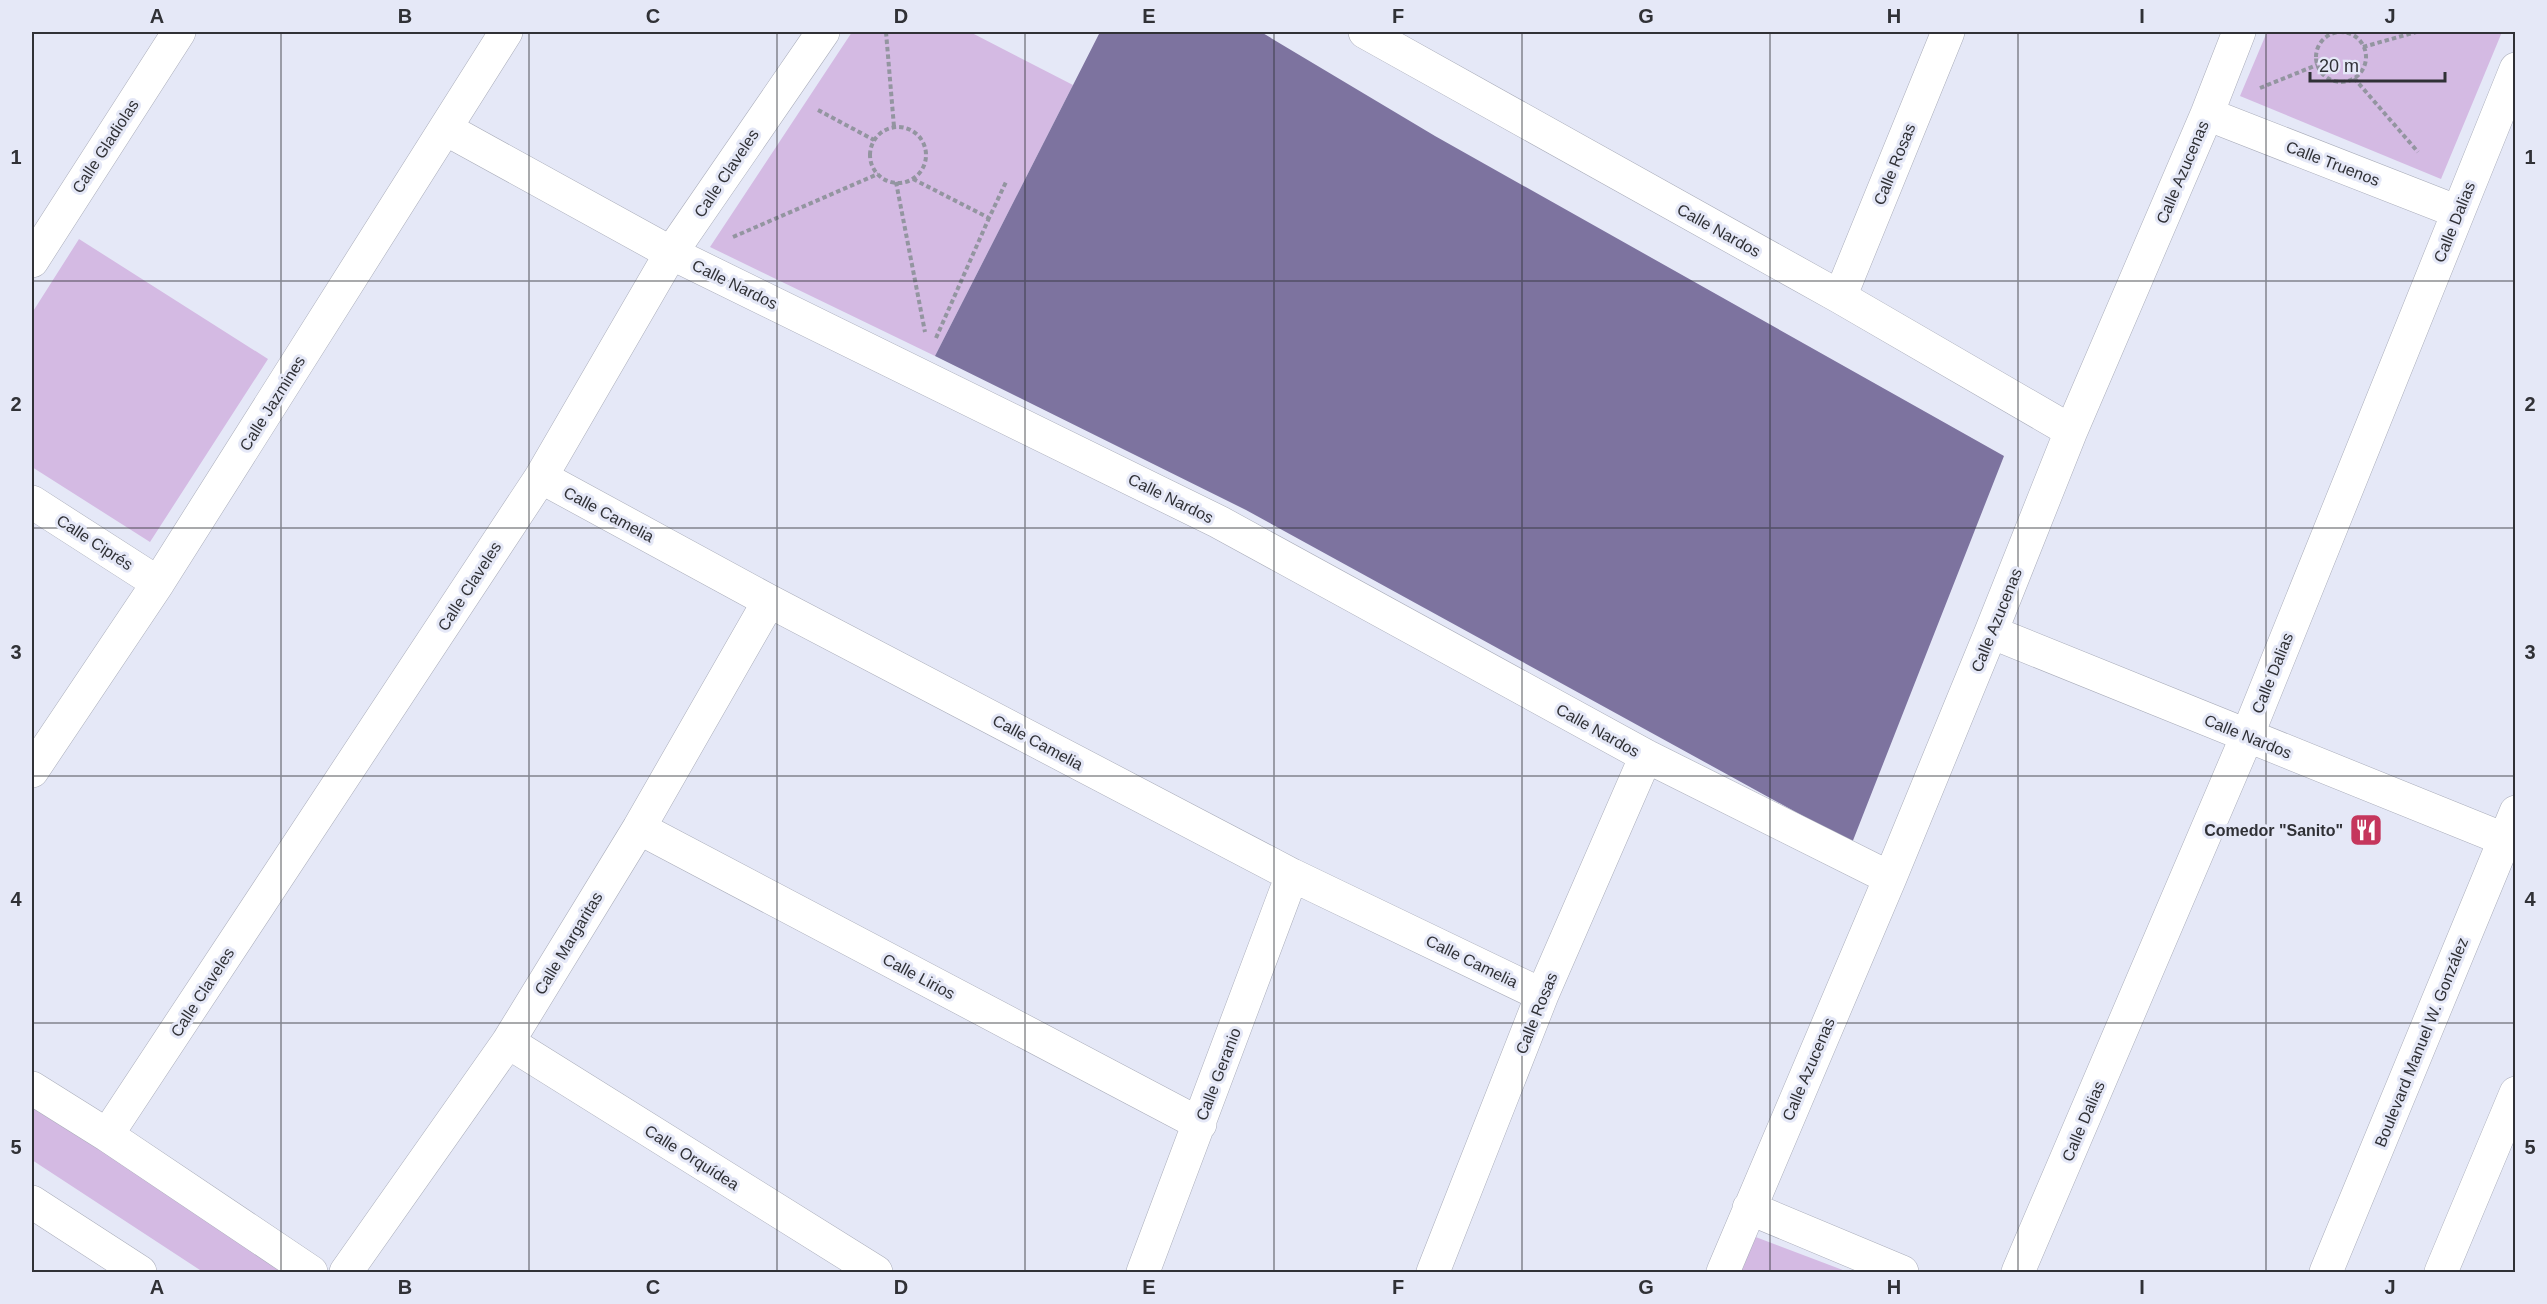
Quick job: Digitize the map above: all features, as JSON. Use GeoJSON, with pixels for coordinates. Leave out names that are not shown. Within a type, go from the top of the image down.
{"type":"FeatureCollection","features":[{"type":"Feature","properties":{"kind":"street","name":"Calle Gladiolas"},"geometry":{"type":"LineString","coordinates":[[32,261],[179,32]]}},
{"type":"Feature","properties":{"kind":"street","name":"Calle Jazmines"},"geometry":{"type":"LineString","coordinates":[[32,771],[158,583],[506,32]]}},
{"type":"Feature","properties":{"kind":"street","name":"Calle Claveles"},"geometry":{"type":"LineString","coordinates":[[107,1135],[541,477],[671,253],[823,32]]}},
{"type":"Feature","properties":{"kind":"street","name":"Calle Nardos"},"geometry":{"type":"LineString","coordinates":[[1365,32],[1840,297],[2071,431]]}},
{"type":"Feature","properties":{"kind":"street","name":"Calle Azucenas"},"geometry":{"type":"LineString","coordinates":[[1723,1272],[1890,878],[2071,431],[2207,114],[2239,32]]}},
{"type":"Feature","properties":{"kind":"street","name":"Calle Rosas"},"geometry":{"type":"LineString","coordinates":[[1840,297],[1937,36]]}},
{"type":"Feature","properties":{"kind":"street","name":"Calle Dalias"},"geometry":{"type":"LineString","coordinates":[[2018,1272],[2247,736],[2516,69]]}},
{"type":"Feature","properties":{"kind":"street","name":"Calle Truenos"},"geometry":{"type":"LineString","coordinates":[[2207,114],[2458,212]]}},
{"type":"Feature","properties":{"kind":"street","name":"Calle Nardos"},"geometry":{"type":"LineString","coordinates":[[446,129],[671,253],[1219,522],[1646,756],[1890,878]]}},
{"type":"Feature","properties":{"kind":"street","name":"Calle Camelia"},"geometry":{"type":"LineString","coordinates":[[541,477],[769,601],[1292,875],[1542,995]]}},
{"type":"Feature","properties":{"kind":"street","name":"Calle Ciprés"},"geometry":{"type":"LineString","coordinates":[[32,502],[158,583]]}},
{"type":"Feature","properties":{"kind":"street","name":"Calle Margaritas"},"geometry":{"type":"LineString","coordinates":[[346,1272],[508,1042],[639,828],[769,601]]}},
{"type":"Feature","properties":{"kind":"street","name":"Calle Nardos"},"geometry":{"type":"LineString","coordinates":[[1991,632],[2247,736],[2512,832]]}},
{"type":"Feature","properties":{"kind":"street","name":"Calle Rosas"},"geometry":{"type":"LineString","coordinates":[[1432,1272],[1542,995],[1646,756]]}},
{"type":"Feature","properties":{"kind":"street","name":"Calle Lirios"},"geometry":{"type":"LineString","coordinates":[[639,828],[1200,1124]]}},
{"type":"Feature","properties":{"kind":"street","name":"Boulevard Manuel W. González"},"geometry":{"type":"LineString","coordinates":[[2326,1272],[2512,832]]}},
{"type":"Feature","properties":{"kind":"street","name":"Calle Geranio"},"geometry":{"type":"LineString","coordinates":[[1143,1272],[1292,875]]}},
{"type":"Feature","properties":{"kind":"street","name":"Calle Orquídea"},"geometry":{"type":"LineString","coordinates":[[508,1042],[876,1272]]}},
{"type":"Feature","properties":{"kind":"street"},"geometry":{"type":"LineString","coordinates":[[32,1088],[107,1135],[311,1272]]}},
{"type":"Feature","properties":{"kind":"street"},"geometry":{"type":"LineString","coordinates":[[2440,1272],[2505,1148],[2516,1093]]}},
{"type":"Feature","properties":{"kind":"street"},"geometry":{"type":"LineString","coordinates":[[33,1206],[140,1272]]}},
{"type":"Feature","properties":{"kind":"street"},"geometry":{"type":"LineString","coordinates":[[1749,1208],[1902,1272]]}},
{"type":"Feature","properties":{"kind":"path"},"geometry":{"type":"LineString","coordinates":[[886,32],[894,127]]}},
{"type":"Feature","properties":{"kind":"path"},"geometry":{"type":"LineString","coordinates":[[2333,32],[2355,36],[2365,53],[2363,67],[2354,78],[2347,81],[2332,80],[2325,76],[2317,65],[2317,49],[2326,36],[2333,32]]}},
{"type":"Feature","properties":{"kind":"path"},"geometry":{"type":"LineString","coordinates":[[2363,47],[2416,32]]}},
{"type":"Feature","properties":{"kind":"path"},"geometry":{"type":"LineString","coordinates":[[2251,92],[2317,65]]}},
{"type":"Feature","properties":{"kind":"path"},"geometry":{"type":"LineString","coordinates":[[2354,78],[2419,154]]}},
{"type":"Feature","properties":{"kind":"path"},"geometry":{"type":"LineString","coordinates":[[814,108],[874,140]]}},
{"type":"Feature","properties":{"kind":"path"},"geometry":{"type":"LineString","coordinates":[[894,127],[912,130],[924,145],[925,164],[913,179],[905,182],[889,182],[872,167],[870,158],[874,140],[886,129],[894,127]]}},
{"type":"Feature","properties":{"kind":"path"},"geometry":{"type":"LineString","coordinates":[[731,238],[878,174]]}},
{"type":"Feature","properties":{"kind":"path"},"geometry":{"type":"LineString","coordinates":[[913,179],[989,218]]}},
{"type":"Feature","properties":{"kind":"path"},"geometry":{"type":"LineString","coordinates":[[896,182],[927,342]]}},
{"type":"Feature","properties":{"kind":"path"},"geometry":{"type":"LineString","coordinates":[[934,343],[1006,182]]}},
{"type":"Feature","properties":{"kind":"shaded area"},"geometry":{"type":"Polygon","coordinates":[[[852,32],[970,32],[1073,85],[935,356],[710,247],[852,32]]]}},
{"type":"Feature","properties":{"kind":"shaded area"},"geometry":{"type":"Polygon","coordinates":[[[2267,32],[2502,32],[2441,179],[2240,96],[2267,32]]]}},
{"type":"Feature","properties":{"kind":"shaded area"},"geometry":{"type":"Polygon","coordinates":[[[79,239],[268,359],[150,542],[32,467],[32,313],[79,239]]]}},
{"type":"Feature","properties":{"kind":"shaded area"},"geometry":{"type":"Polygon","coordinates":[[[32,1106],[290,1272],[203,1272],[32,1160],[32,1106]]]}},
{"type":"Feature","properties":{"kind":"shaded area"},"geometry":{"type":"Polygon","coordinates":[[[1753,1236],[1848,1272],[1739,1272],[1753,1236]]]}},
{"type":"Feature","properties":{"kind":"building"},"geometry":{"type":"Polygon","coordinates":[[[1100,32],[1261,32],[1435,136],[2004,456],[1852,843],[1246,510],[935,356],[1100,32]]]}},
{"type":"Feature","properties":{"kind":"place","name":"Comedor \"Sanito\""},"geometry":{"type":"Point","coordinates":[2366,830]}}]}
